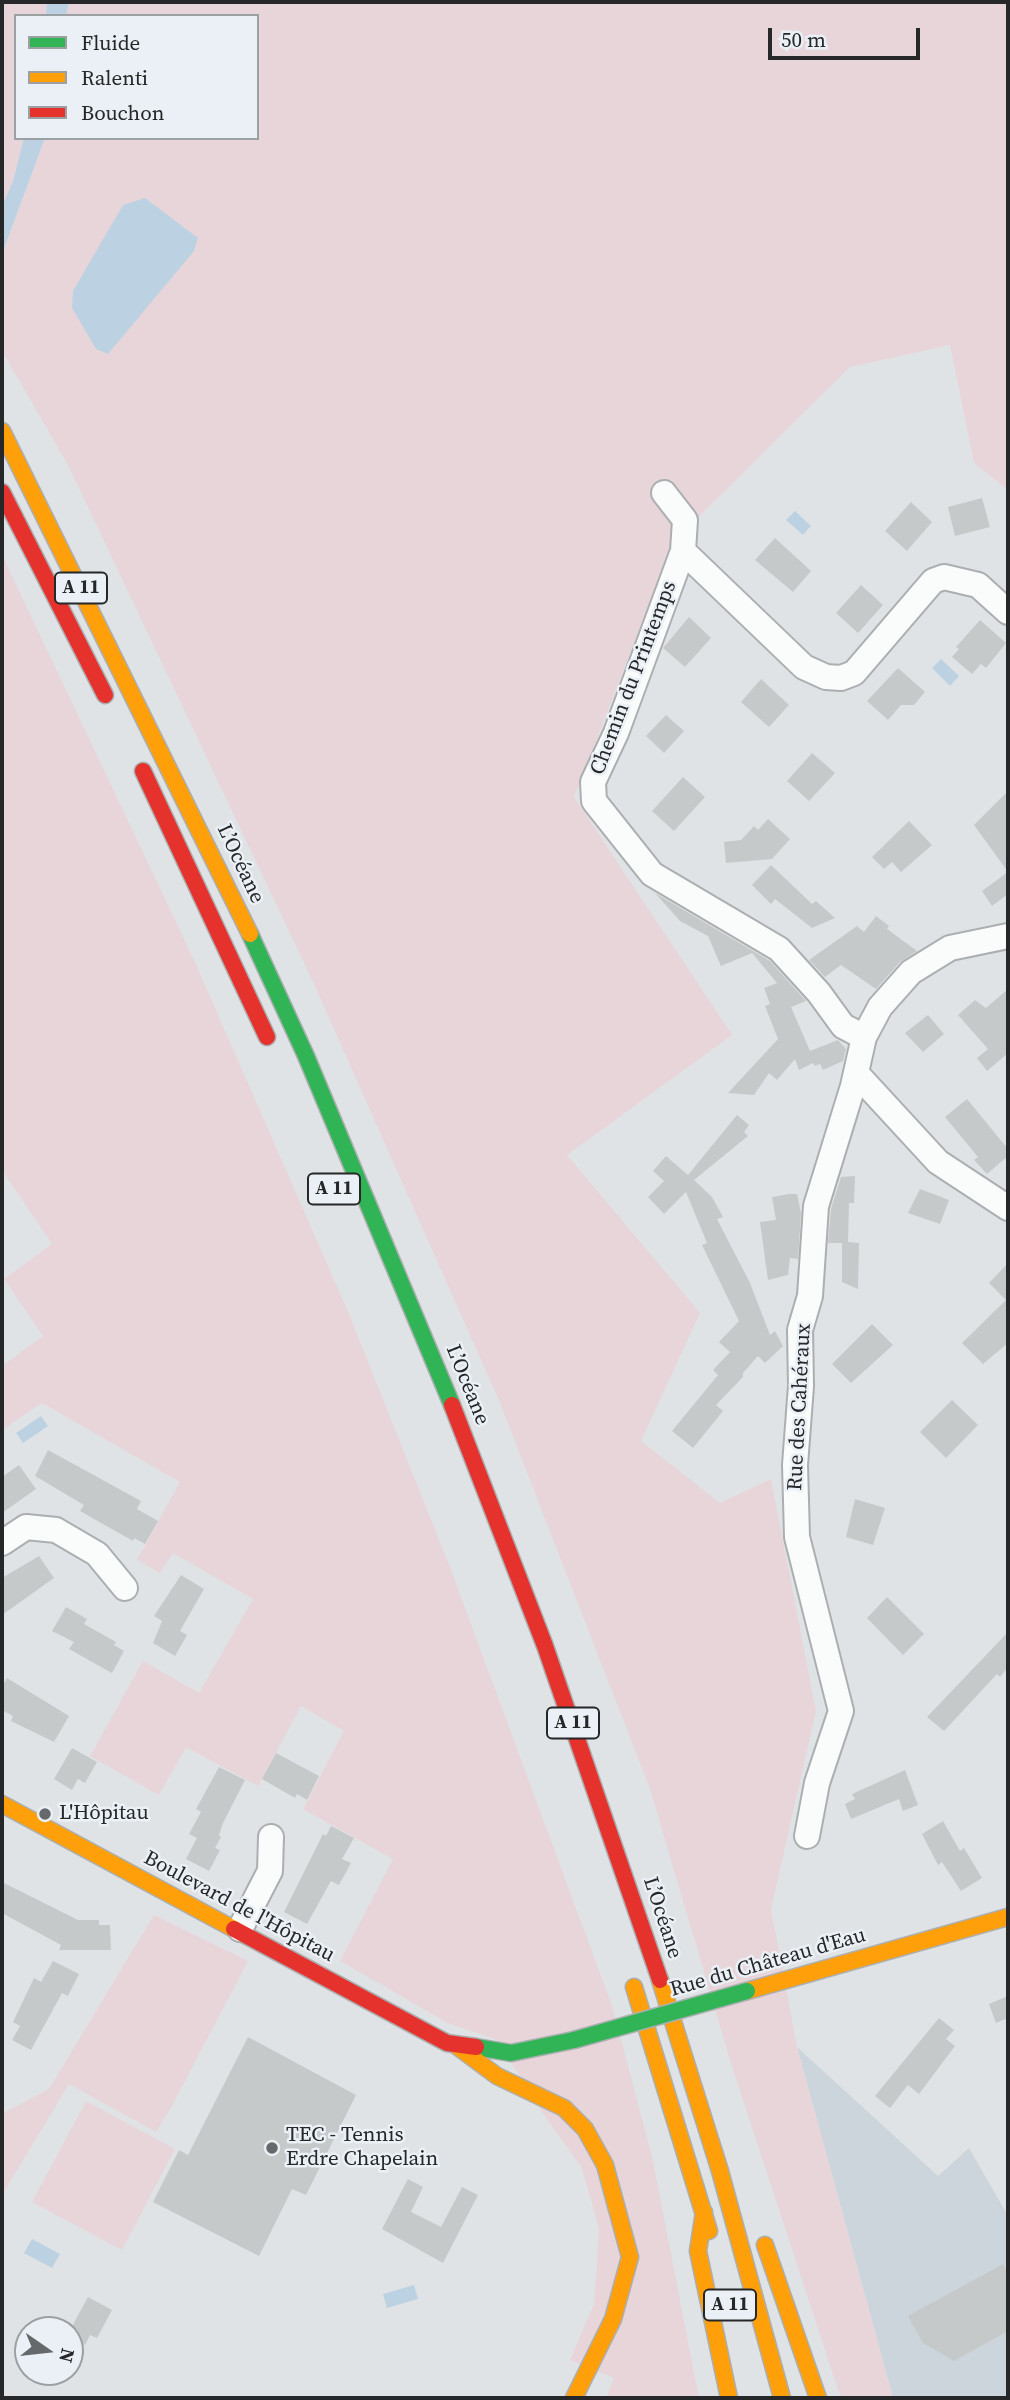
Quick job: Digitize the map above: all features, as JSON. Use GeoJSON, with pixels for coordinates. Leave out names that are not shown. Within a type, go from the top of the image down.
{"type":"FeatureCollection","features":[{"type":"Feature","properties":{"kind":"main road","name":"L’Océane"},"geometry":{"type":"LineString","coordinates":[[2,431],[208,844],[306,1056],[391,1255],[486,1489],[566,1703],[692,2080],[782,2398]]}},
{"type":"Feature","properties":{"kind":"main road","name":"A 11"},"geometry":{"type":"LineString","coordinates":[[2,492],[111,706]]}},
{"type":"Feature","properties":{"kind":"main road"},"geometry":{"type":"LineString","coordinates":[[134,753],[277,1057]]}},
{"type":"Feature","properties":{"kind":"main road","name":"Boulevard de l'Hôpitau"},"geometry":{"type":"LineString","coordinates":[[2,1804],[240,1929],[422,2032],[456,2045],[520,2052],[539,2048]]}},
{"type":"Feature","properties":{"kind":"main road","name":"Rue du Château d'Eau"},"geometry":{"type":"LineString","coordinates":[[539,2048],[1008,1917]]}},
{"type":"Feature","properties":{"kind":"main road"},"geometry":{"type":"LineString","coordinates":[[630,1974],[716,2255]]}},
{"type":"Feature","properties":{"kind":"main road","name":"Boulevard de l'Hôpitau"},"geometry":{"type":"LineString","coordinates":[[456,2045],[483,2068],[524,2089],[552,2094],[595,2143],[612,2188],[630,2257],[613,2319],[574,2398]]}},
{"type":"Feature","properties":{"kind":"main road"},"geometry":{"type":"LineString","coordinates":[[539,2048],[543,2067]]}},
{"type":"Feature","properties":{"kind":"main road"},"geometry":{"type":"LineString","coordinates":[[520,2052],[524,2089]]}},
{"type":"Feature","properties":{"kind":"main road"},"geometry":{"type":"LineString","coordinates":[[692,2080],[714,2092]]}},
{"type":"Feature","properties":{"kind":"main road"},"geometry":{"type":"LineString","coordinates":[[704,2211],[698,2251],[729,2398]]}},
{"type":"Feature","properties":{"kind":"main road"},"geometry":{"type":"LineString","coordinates":[[762,2235],[818,2398]]}},
{"type":"Feature","properties":{"kind":"street","name":"Chemin du Printemps"},"geometry":{"type":"LineString","coordinates":[[664,493],[685,520],[683,551],[616,733],[593,782],[594,801],[652,874],[779,949],[819,993],[843,1026],[864,1037]]}},
{"type":"Feature","properties":{"kind":"street"},"geometry":{"type":"LineString","coordinates":[[683,551],[804,667],[826,677],[841,678],[854,673],[933,581],[944,577],[978,585],[1008,612]]}},
{"type":"Feature","properties":{"kind":"street","name":"Rue des Cahéraux"},"geometry":{"type":"LineString","coordinates":[[807,1836],[817,1783],[841,1711],[797,1537],[794,1465],[801,1386],[800,1330],[810,1296],[816,1206],[856,1073],[864,1037],[880,1007],[911,972],[950,948],[1008,936]]}},
{"type":"Feature","properties":{"kind":"street"},"geometry":{"type":"LineString","coordinates":[[856,1073],[937,1162],[1008,1208]]}},
{"type":"Feature","properties":{"kind":"street"},"geometry":{"type":"LineString","coordinates":[[2,1544],[26,1527],[56,1530],[97,1554],[125,1588]]}},
{"type":"Feature","properties":{"kind":"street"},"geometry":{"type":"LineString","coordinates":[[240,1929],[270,1871],[271,1837]]}},
{"type":"Feature","properties":{"kind":"shaded area"},"geometry":{"type":"Polygon","coordinates":[[[2,2],[47,2],[46,14],[14,14],[14,140],[23,140],[13,181],[2,206],[2,2]]]}},
{"type":"Feature","properties":{"kind":"shaded area"},"geometry":{"type":"Polygon","coordinates":[[[69,2],[1008,2],[1008,490],[974,463],[950,345],[850,367],[674,541],[574,797],[732,1035],[567,1155],[700,1313],[641,1441],[720,1503],[771,1479],[816,1711],[771,1909],[797,2047],[893,2398],[842,2398],[838,2390],[730,2060],[650,1789],[498,1398],[314,984],[68,465],[2,351],[2,254],[44,140],[259,140],[259,14],[66,14],[69,2]]]}},
{"type":"Feature","properties":{"kind":"shaded area"},"geometry":{"type":"Polygon","coordinates":[[[2,555],[194,960],[349,1314],[451,1570],[612,2006],[652,2156],[699,2398],[606,2398],[614,2378],[570,2360],[594,2304],[599,2229],[582,2168],[544,2115],[497,2040],[448,2023],[340,1961],[393,1859],[303,1809],[344,1731],[301,1706],[258,1786],[186,1747],[159,1795],[90,1756],[143,1661],[199,1693],[253,1599],[173,1553],[160,1573],[137,1560],[180,1482],[42,1403],[2,1430],[2,1366],[43,1336],[4,1279],[52,1244],[4,1173],[2,1175],[2,555]]]}},
{"type":"Feature","properties":{"kind":"shaded area"},"geometry":{"type":"Polygon","coordinates":[[[154,1915],[248,1961],[172,2106],[156,2132],[69,2084],[2,2195],[2,2114],[49,2089],[154,1915]]]}},
{"type":"Feature","properties":{"kind":"shaded area"},"geometry":{"type":"Polygon","coordinates":[[[797,2047],[938,2176],[969,2148],[1008,2216],[1008,2398],[893,2398],[797,2047]]]}},
{"type":"Feature","properties":{"kind":"shaded area"},"geometry":{"type":"Polygon","coordinates":[[[86,2101],[175,2149],[122,2250],[32,2202],[86,2101]]]}},
{"type":"Feature","properties":{"kind":"water"},"geometry":{"type":"Polygon","coordinates":[[[47,2],[69,2],[66,14],[46,14],[47,2]]]}},
{"type":"Feature","properties":{"kind":"water"},"geometry":{"type":"Polygon","coordinates":[[[23,140],[44,140],[2,254],[2,206],[13,181],[23,140]]]}},
{"type":"Feature","properties":{"kind":"water"},"geometry":{"type":"Polygon","coordinates":[[[145,198],[198,238],[194,251],[108,354],[96,349],[72,308],[73,291],[123,205],[145,198]]]}},
{"type":"Feature","properties":{"kind":"water"},"geometry":{"type":"Polygon","coordinates":[[[795,511],[811,526],[803,535],[786,520],[795,511]]]}},
{"type":"Feature","properties":{"kind":"water"},"geometry":{"type":"Polygon","coordinates":[[[941,659],[959,676],[950,686],[932,668],[941,659]]]}},
{"type":"Feature","properties":{"kind":"water"},"geometry":{"type":"Polygon","coordinates":[[[41,1416],[48,1426],[23,1443],[16,1433],[41,1416]]]}},
{"type":"Feature","properties":{"kind":"water"},"geometry":{"type":"Polygon","coordinates":[[[32,2239],[60,2254],[52,2268],[24,2253],[32,2239]]]}},
{"type":"Feature","properties":{"kind":"water"},"geometry":{"type":"Polygon","coordinates":[[[414,2285],[418,2299],[387,2308],[383,2294],[414,2285]]]}},
{"type":"Feature","properties":{"kind":"building"},"geometry":{"type":"Polygon","coordinates":[[[982,498],[990,527],[955,536],[948,507],[982,498]]]}},
{"type":"Feature","properties":{"kind":"building"},"geometry":{"type":"Polygon","coordinates":[[[911,502],[932,522],[907,551],[885,531],[911,502]]]}},
{"type":"Feature","properties":{"kind":"building"},"geometry":{"type":"Polygon","coordinates":[[[775,538],[811,571],[793,592],[755,560],[775,538]]]}},
{"type":"Feature","properties":{"kind":"building"},"geometry":{"type":"Polygon","coordinates":[[[861,585],[883,605],[858,633],[836,613],[861,585]]]}},
{"type":"Feature","properties":{"kind":"building"},"geometry":{"type":"Polygon","coordinates":[[[689,617],[711,638],[685,667],[663,648],[689,617]]]}},
{"type":"Feature","properties":{"kind":"building"},"geometry":{"type":"Polygon","coordinates":[[[980,620],[1006,643],[986,668],[981,664],[972,674],[952,657],[959,649],[956,647],[980,620]]]}},
{"type":"Feature","properties":{"kind":"building"},"geometry":{"type":"Polygon","coordinates":[[[898,668],[925,692],[914,705],[901,705],[888,720],[867,701],[898,668]]]}},
{"type":"Feature","properties":{"kind":"building"},"geometry":{"type":"Polygon","coordinates":[[[761,679],[789,705],[769,727],[741,702],[761,679]]]}},
{"type":"Feature","properties":{"kind":"building"},"geometry":{"type":"Polygon","coordinates":[[[666,715],[684,731],[664,753],[646,736],[666,715]]]}},
{"type":"Feature","properties":{"kind":"building"},"geometry":{"type":"Polygon","coordinates":[[[812,753],[835,773],[809,801],[787,781],[812,753]]]}},
{"type":"Feature","properties":{"kind":"building"},"geometry":{"type":"Polygon","coordinates":[[[683,777],[705,797],[674,831],[652,811],[683,777]]]}},
{"type":"Feature","properties":{"kind":"building"},"geometry":{"type":"Polygon","coordinates":[[[1008,791],[1008,872],[974,825],[1008,791]]]}},
{"type":"Feature","properties":{"kind":"building"},"geometry":{"type":"Polygon","coordinates":[[[768,819],[790,839],[772,859],[726,863],[724,842],[741,840],[754,826],[758,830],[768,819]]]}},
{"type":"Feature","properties":{"kind":"building"},"geometry":{"type":"Polygon","coordinates":[[[909,821],[932,845],[901,872],[892,862],[884,869],[872,857],[909,821]]]}},
{"type":"Feature","properties":{"kind":"building"},"geometry":{"type":"Polygon","coordinates":[[[771,865],[812,904],[816,901],[835,918],[812,928],[775,899],[771,904],[752,885],[771,865]]]}},
{"type":"Feature","properties":{"kind":"building"},"geometry":{"type":"Polygon","coordinates":[[[1008,872],[1008,894],[992,906],[982,891],[1008,872]]]}},
{"type":"Feature","properties":{"kind":"building"},"geometry":{"type":"Polygon","coordinates":[[[655,893],[770,961],[806,1001],[791,1007],[810,1051],[838,1040],[846,1049],[843,1061],[823,1070],[820,1064],[815,1066],[813,1063],[799,1070],[795,1059],[777,1080],[769,1073],[754,1095],[728,1093],[778,1039],[765,1006],[770,1004],[764,988],[777,983],[752,953],[721,966],[708,936],[680,921],[655,893]]]}},
{"type":"Feature","properties":{"kind":"building"},"geometry":{"type":"Polygon","coordinates":[[[876,916],[889,926],[887,929],[917,951],[900,962],[876,989],[841,965],[825,977],[809,960],[857,926],[864,932],[876,916]]]}},
{"type":"Feature","properties":{"kind":"building"},"geometry":{"type":"Polygon","coordinates":[[[1008,989],[1008,1053],[987,1071],[977,1058],[988,1049],[958,1015],[975,1000],[986,1008],[1008,989]]]}},
{"type":"Feature","properties":{"kind":"building"},"geometry":{"type":"Polygon","coordinates":[[[928,1015],[944,1034],[923,1052],[905,1033],[928,1015]]]}},
{"type":"Feature","properties":{"kind":"building"},"geometry":{"type":"Polygon","coordinates":[[[967,1099],[1008,1149],[1008,1156],[987,1174],[974,1160],[978,1157],[945,1117],[967,1099]]]}},
{"type":"Feature","properties":{"kind":"building"},"geometry":{"type":"Polygon","coordinates":[[[737,1115],[749,1125],[744,1132],[748,1136],[694,1180],[712,1197],[723,1217],[717,1219],[750,1283],[770,1335],[775,1331],[783,1346],[765,1363],[758,1356],[743,1373],[743,1377],[716,1405],[723,1411],[693,1448],[672,1431],[718,1375],[713,1370],[730,1352],[719,1342],[739,1321],[702,1245],[707,1243],[686,1192],[664,1214],[648,1197],[664,1181],[653,1171],[666,1156],[688,1175],[737,1115]]]}},
{"type":"Feature","properties":{"kind":"building"},"geometry":{"type":"Polygon","coordinates":[[[855,1176],[854,1203],[849,1203],[848,1242],[859,1243],[858,1289],[842,1282],[842,1243],[828,1243],[831,1209],[841,1177],[855,1176]]]}},
{"type":"Feature","properties":{"kind":"building"},"geometry":{"type":"Polygon","coordinates":[[[920,1189],[949,1200],[940,1224],[908,1213],[920,1189]]]}},
{"type":"Feature","properties":{"kind":"building"},"geometry":{"type":"Polygon","coordinates":[[[797,1194],[801,1213],[798,1259],[790,1258],[788,1275],[768,1280],[760,1222],[776,1220],[772,1197],[797,1194]]]}},
{"type":"Feature","properties":{"kind":"building"},"geometry":{"type":"Polygon","coordinates":[[[1008,1263],[1008,1343],[983,1364],[962,1343],[1006,1300],[989,1283],[1008,1263]]]}},
{"type":"Feature","properties":{"kind":"building"},"geometry":{"type":"Polygon","coordinates":[[[872,1324],[893,1345],[851,1383],[832,1364],[872,1324]]]}},
{"type":"Feature","properties":{"kind":"building"},"geometry":{"type":"Polygon","coordinates":[[[952,1400],[978,1425],[946,1458],[920,1432],[952,1400]]]}},
{"type":"Feature","properties":{"kind":"building"},"geometry":{"type":"Polygon","coordinates":[[[48,1450],[141,1501],[137,1509],[158,1521],[145,1544],[134,1538],[133,1541],[80,1511],[84,1505],[35,1476],[48,1450]]]}},
{"type":"Feature","properties":{"kind":"building"},"geometry":{"type":"Polygon","coordinates":[[[19,1465],[36,1489],[2,1513],[2,1477],[19,1465]]]}},
{"type":"Feature","properties":{"kind":"building"},"geometry":{"type":"Polygon","coordinates":[[[855,1499],[885,1508],[873,1545],[846,1537],[855,1499]]]}},
{"type":"Feature","properties":{"kind":"building"},"geometry":{"type":"Polygon","coordinates":[[[39,1556],[54,1578],[2,1615],[2,1578],[39,1556]]]}},
{"type":"Feature","properties":{"kind":"building"},"geometry":{"type":"Polygon","coordinates":[[[181,1575],[204,1589],[180,1631],[187,1635],[175,1656],[153,1643],[162,1621],[154,1616],[181,1575]]]}},
{"type":"Feature","properties":{"kind":"building"},"geometry":{"type":"Polygon","coordinates":[[[887,1597],[924,1634],[903,1655],[867,1618],[887,1597]]]}},
{"type":"Feature","properties":{"kind":"building"},"geometry":{"type":"Polygon","coordinates":[[[66,1607],[87,1619],[84,1624],[116,1642],[114,1645],[124,1651],[112,1673],[69,1649],[74,1642],[52,1631],[66,1607]]]}},
{"type":"Feature","properties":{"kind":"building"},"geometry":{"type":"Polygon","coordinates":[[[1008,1632],[1008,1667],[1000,1677],[997,1674],[944,1731],[927,1717],[1008,1632]]]}},
{"type":"Feature","properties":{"kind":"building"},"geometry":{"type":"Polygon","coordinates":[[[7,1678],[69,1716],[54,1742],[11,1721],[13,1716],[2,1710],[2,1687],[7,1678]]]}},
{"type":"Feature","properties":{"kind":"building"},"geometry":{"type":"Polygon","coordinates":[[[72,1748],[97,1762],[85,1783],[78,1779],[72,1790],[54,1779],[72,1748]]]}},
{"type":"Feature","properties":{"kind":"building"},"geometry":{"type":"Polygon","coordinates":[[[276,1753],[319,1776],[307,1800],[297,1794],[295,1798],[262,1779],[276,1753]]]}},
{"type":"Feature","properties":{"kind":"building"},"geometry":{"type":"Polygon","coordinates":[[[219,1767],[245,1780],[223,1823],[219,1835],[221,1837],[215,1848],[220,1850],[209,1871],[186,1859],[197,1838],[189,1834],[201,1812],[196,1809],[219,1767]]]}},
{"type":"Feature","properties":{"kind":"building"},"geometry":{"type":"Polygon","coordinates":[[[905,1770],[918,1805],[903,1811],[899,1799],[851,1819],[845,1804],[855,1799],[852,1794],[905,1770]]]}},
{"type":"Feature","properties":{"kind":"building"},"geometry":{"type":"Polygon","coordinates":[[[943,1821],[960,1851],[964,1848],[982,1878],[961,1891],[942,1862],[938,1865],[922,1834],[943,1821]]]}},
{"type":"Feature","properties":{"kind":"building"},"geometry":{"type":"Polygon","coordinates":[[[331,1826],[354,1838],[342,1859],[351,1863],[339,1885],[331,1881],[307,1924],[284,1912],[323,1834],[326,1836],[331,1826]]]}},
{"type":"Feature","properties":{"kind":"building"},"geometry":{"type":"Polygon","coordinates":[[[2,1882],[78,1920],[99,1920],[99,1925],[110,1925],[111,1950],[59,1950],[61,1945],[2,1913],[2,1882]]]}},
{"type":"Feature","properties":{"kind":"building"},"geometry":{"type":"Polygon","coordinates":[[[53,1961],[79,1974],[68,1996],[62,1993],[31,2050],[12,2040],[20,2026],[13,2022],[34,1978],[41,1982],[53,1961]]]}},
{"type":"Feature","properties":{"kind":"building"},"geometry":{"type":"Polygon","coordinates":[[[1008,1996],[1008,2018],[996,2023],[989,2004],[1008,1996]]]}},
{"type":"Feature","properties":{"kind":"building"},"geometry":{"type":"Polygon","coordinates":[[[939,2018],[954,2030],[946,2039],[955,2046],[919,2094],[908,2085],[890,2108],[875,2096],[939,2018]]]}},
{"type":"Feature","properties":{"kind":"building","name":"TEC - Tennis Erdre Chapelain"},"geometry":{"type":"Polygon","coordinates":[[[248,2037],[356,2095],[306,2195],[292,2189],[259,2256],[153,2202],[179,2150],[188,2155],[248,2037]]]}},
{"type":"Feature","properties":{"kind":"building"},"geometry":{"type":"Polygon","coordinates":[[[408,2179],[423,2187],[411,2212],[441,2227],[462,2187],[478,2195],[443,2263],[382,2229],[408,2179]]]}},
{"type":"Feature","properties":{"kind":"building"},"geometry":{"type":"Polygon","coordinates":[[[1003,2264],[1008,2274],[1008,2331],[954,2361],[923,2343],[908,2316],[1003,2264]]]}},
{"type":"Feature","properties":{"kind":"building"},"geometry":{"type":"Polygon","coordinates":[[[88,2297],[112,2310],[97,2338],[90,2335],[85,2345],[84,2316],[78,2316],[88,2297]]]}},
{"type":"Feature","properties":{"kind":"traffic: fast"},"geometry":{"type":"LineString","coordinates":[[250,934],[306,1056],[452,1405]]}},
{"type":"Feature","properties":{"kind":"traffic: fast"},"geometry":{"type":"LineString","coordinates":[[574,2040],[747,1991]]}},
{"type":"Feature","properties":{"kind":"traffic: fast"},"geometry":{"type":"LineString","coordinates":[[476,2047],[511,2053],[574,2040]]}},
{"type":"Feature","properties":{"kind":"traffic: slow"},"geometry":{"type":"LineString","coordinates":[[2,431],[250,934]]}},
{"type":"Feature","properties":{"kind":"traffic: slow"},"geometry":{"type":"LineString","coordinates":[[2,1804],[234,1929]]}},
{"type":"Feature","properties":{"kind":"traffic: slow"},"geometry":{"type":"LineString","coordinates":[[747,1991],[1008,1917]]}},
{"type":"Feature","properties":{"kind":"traffic: slow"},"geometry":{"type":"LineString","coordinates":[[660,1980],[720,2171],[782,2398]]}},
{"type":"Feature","properties":{"kind":"traffic: slow"},"geometry":{"type":"LineString","coordinates":[[634,1987],[709,2231]]}},
{"type":"Feature","properties":{"kind":"traffic: slow"},"geometry":{"type":"LineString","coordinates":[[458,2047],[497,2076],[564,2108],[585,2129],[605,2165],[630,2257],[613,2319],[574,2398]]}},
{"type":"Feature","properties":{"kind":"traffic: slow"},"geometry":{"type":"LineString","coordinates":[[704,2212],[698,2251],[729,2398]]}},
{"type":"Feature","properties":{"kind":"traffic: slow"},"geometry":{"type":"LineString","coordinates":[[765,2245],[818,2398]]}},
{"type":"Feature","properties":{"kind":"traffic: jam"},"geometry":{"type":"LineString","coordinates":[[2,492],[105,695]]}},
{"type":"Feature","properties":{"kind":"traffic: jam"},"geometry":{"type":"LineString","coordinates":[[143,771],[267,1037]]}},
{"type":"Feature","properties":{"kind":"traffic: jam"},"geometry":{"type":"LineString","coordinates":[[452,1405],[545,1646],[660,1980]]}},
{"type":"Feature","properties":{"kind":"traffic: jam"},"geometry":{"type":"LineString","coordinates":[[234,1929],[447,2043],[476,2047]]}},
{"type":"Feature","properties":{"kind":"place","name":"L'Hôpitau"},"geometry":{"type":"Point","coordinates":[45,1814]}},
{"type":"Feature","properties":{"kind":"place","name":"TEC - Tennis Erdre Chapelain"},"geometry":{"type":"Point","coordinates":[272,2148]}}]}
